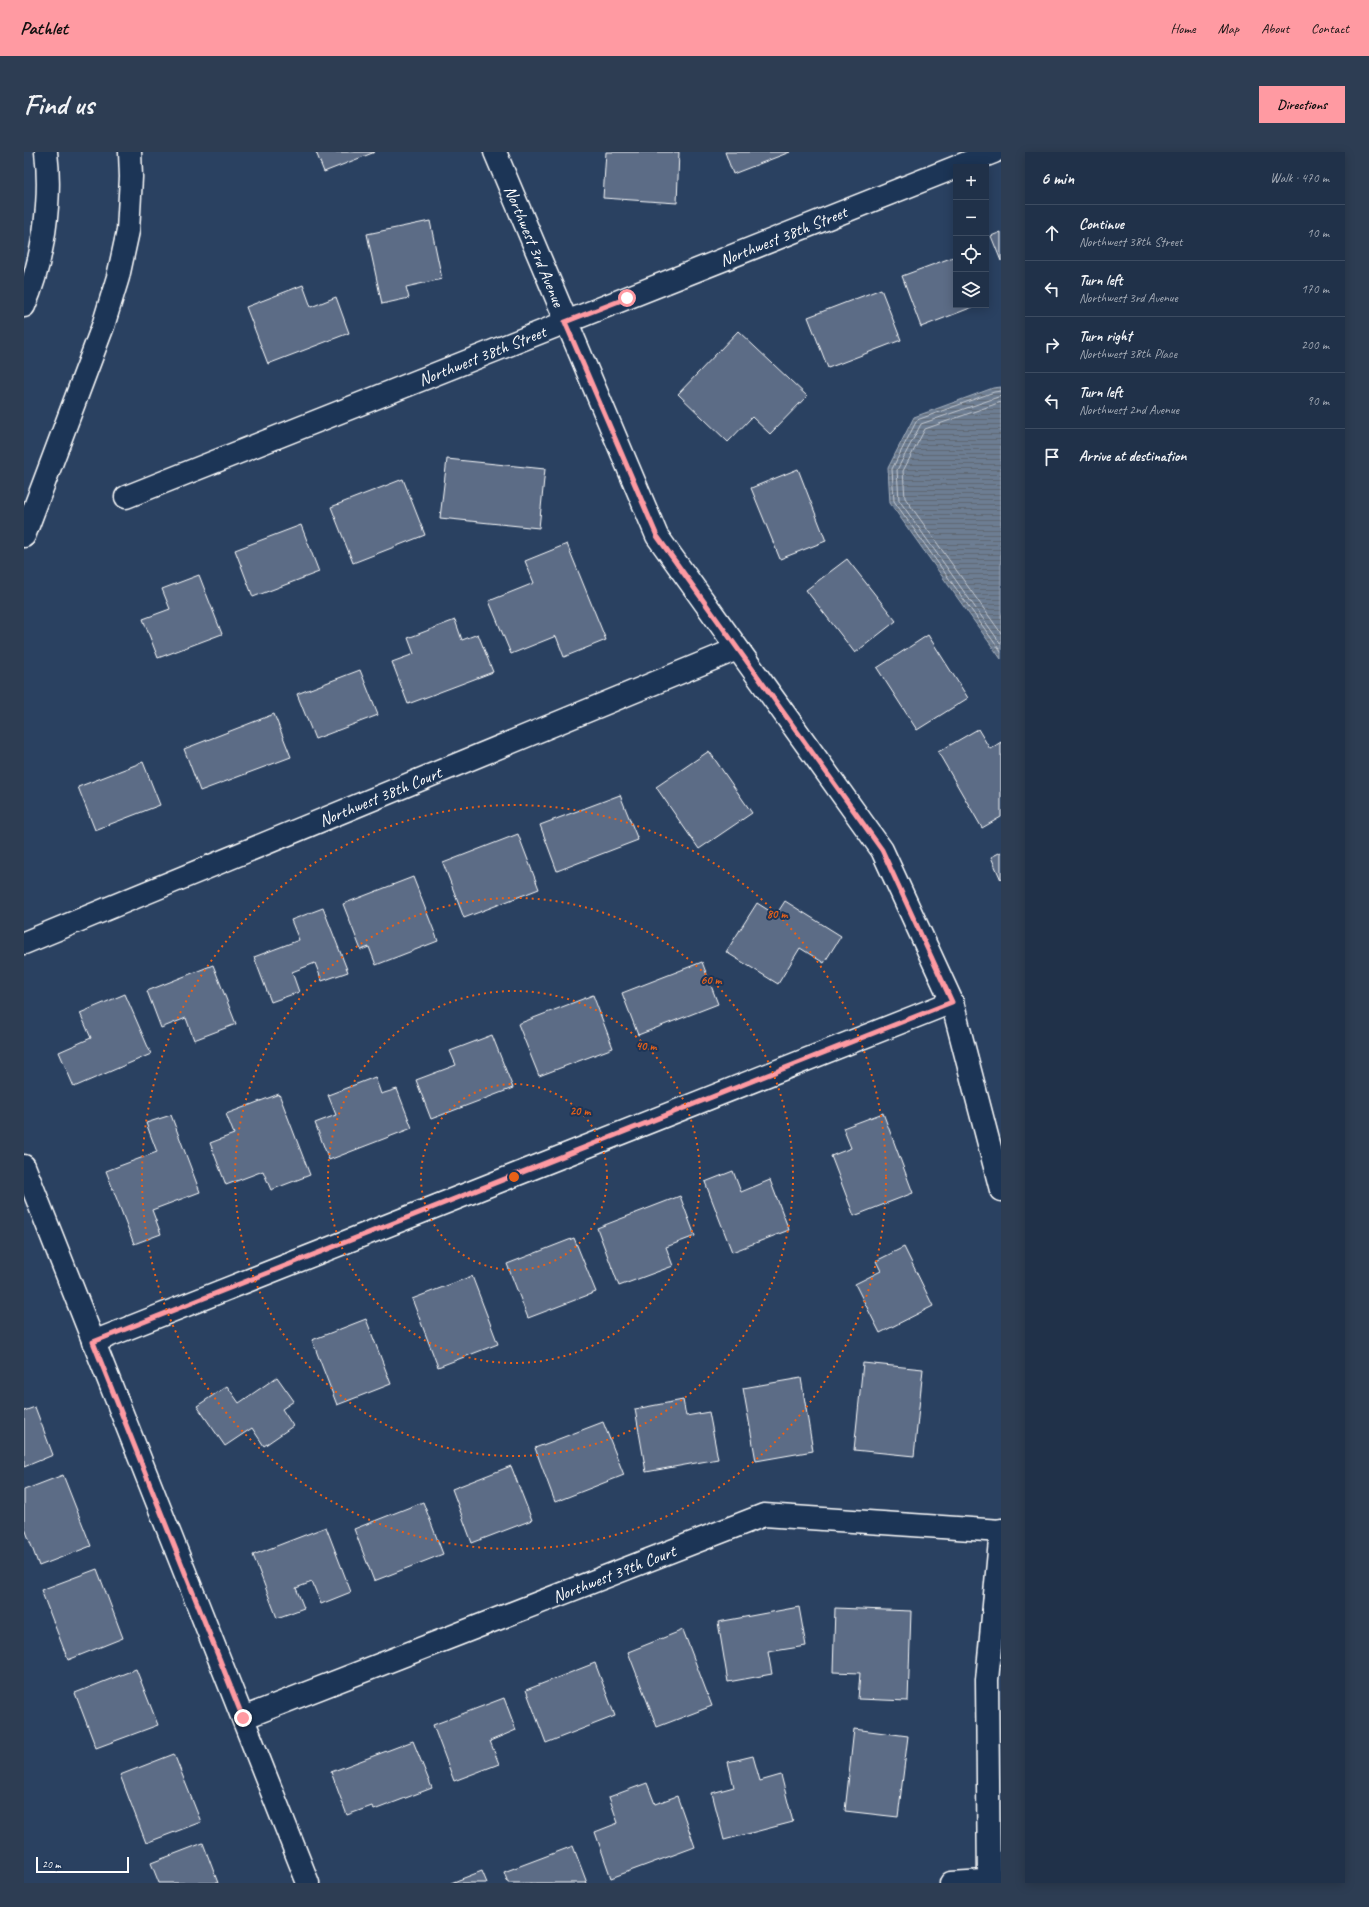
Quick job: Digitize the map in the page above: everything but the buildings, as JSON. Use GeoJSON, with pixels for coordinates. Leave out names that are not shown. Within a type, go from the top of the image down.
{"type":"FeatureCollection","features":[{"type":"Feature","properties":{"kind":"main road"},"geometry":{"type":"LineString","coordinates":[[24,306],[29,294],[41,249],[46,213],[46,152]]}},
{"type":"Feature","properties":{"kind":"main road"},"geometry":{"type":"LineString","coordinates":[[24,536],[104,326],[118,277],[128,231],[131,176],[130,152]]}},
{"type":"Feature","properties":{"kind":"main road","name":"Northwest 3rd Avenue"},"geometry":{"type":"LineString","coordinates":[[495,152],[565,322],[657,536],[882,850],[952,1002],[1001,1190]]}},
{"type":"Feature","properties":{"kind":"main road","name":"Northwest 38th Street"},"geometry":{"type":"LineString","coordinates":[[126,497],[994,152]]}},
{"type":"Feature","properties":{"kind":"main road","name":"Northwest 38th Court"},"geometry":{"type":"LineString","coordinates":[[24,944],[737,649]]}},
{"type":"Feature","properties":{"kind":"main road"},"geometry":{"type":"LineString","coordinates":[[93,1342],[952,1002]]}},
{"type":"Feature","properties":{"kind":"main road"},"geometry":{"type":"LineString","coordinates":[[24,1166],[308,1883]]}},
{"type":"Feature","properties":{"kind":"main road","name":"Northwest 39th Court"},"geometry":{"type":"LineString","coordinates":[[243,1718],[764,1514],[1001,1531]]}},
{"type":"Feature","properties":{"kind":"main road"},"geometry":{"type":"LineString","coordinates":[[951,1883],[993,1881],[988,1680],[1001,1531]]}},
{"type":"Feature","properties":{"kind":"water"},"geometry":{"type":"Polygon","coordinates":[[[1001,387],[1001,659],[890,503],[888,468],[914,417],[993,388],[1001,387]]]}},
{"type":"Feature","properties":{"kind":"route"},"geometry":{"type":"LineString","coordinates":[[243,1718],[93,1342],[952,1002],[882,850],[657,536],[565,322],[627,298]]}}]}
